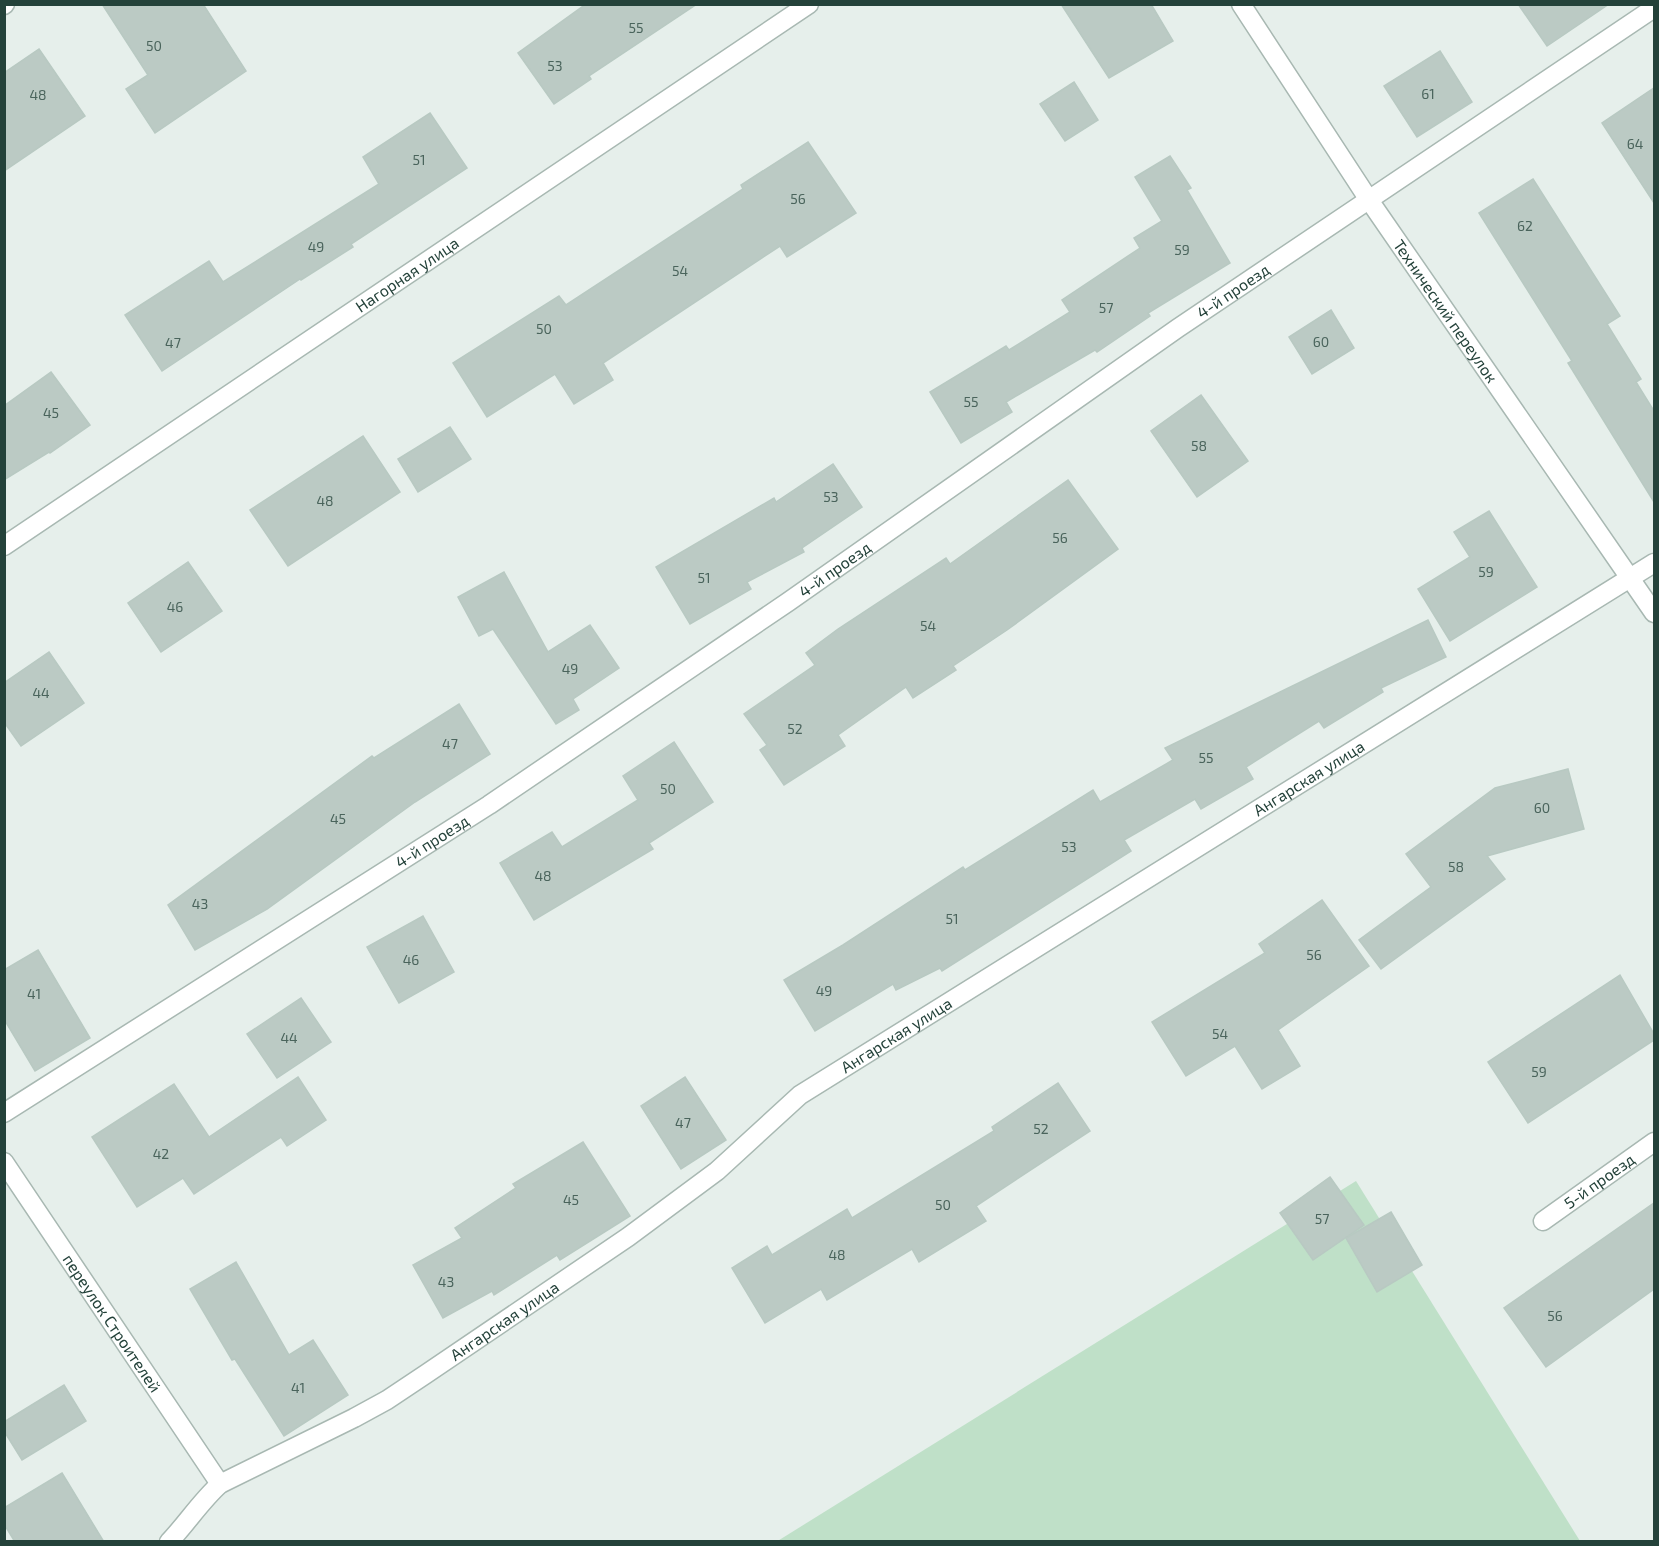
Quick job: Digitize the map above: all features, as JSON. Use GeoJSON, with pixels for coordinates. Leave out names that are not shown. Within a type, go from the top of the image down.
{"type":"FeatureCollection","features":[{"type":"Feature","properties":{"kind":"street","name":"Нагорная улица"},"geometry":{"type":"LineString","coordinates":[[4,546],[809,4]]}},
{"type":"Feature","properties":{"kind":"street","name":"Технический переулок"},"geometry":{"type":"LineString","coordinates":[[1241,4],[1369,200],[1654,613]]}},
{"type":"Feature","properties":{"kind":"street","name":"4-й проезд"},"geometry":{"type":"LineString","coordinates":[[4,1113],[489,805],[788,602],[1178,328],[1654,8]]}},
{"type":"Feature","properties":{"kind":"street","name":"Ангарская улица"},"geometry":{"type":"LineString","coordinates":[[169,1542],[204,1499],[220,1484],[291,1448],[323,1435],[387,1400],[628,1237],[717,1171],[800,1095],[1654,563]]}},
{"type":"Feature","properties":{"kind":"street","name":"5-й проезд"},"geometry":{"type":"LineString","coordinates":[[1543,1221],[1654,1142]]}},
{"type":"Feature","properties":{"kind":"street","name":"переулок Строителей"},"geometry":{"type":"LineString","coordinates":[[4,1162],[220,1484]]}},
{"type":"Feature","properties":{"kind":"green space"},"geometry":{"type":"Polygon","coordinates":[[[1356,1181],[1580,1541],[776,1542],[1356,1181]]]}},
{"type":"Feature","properties":{"kind":"building"},"geometry":{"type":"Polygon","coordinates":[[[102,4],[203,4],[246,71],[155,133],[126,89],[148,75],[102,4]]]}},
{"type":"Feature","properties":{"kind":"building"},"geometry":{"type":"Polygon","coordinates":[[[586,4],[697,4],[589,76],[591,79],[554,104],[518,53],[586,4]]]}},
{"type":"Feature","properties":{"kind":"building"},"geometry":{"type":"Polygon","coordinates":[[[1061,4],[1151,4],[1173,41],[1109,78],[1061,4]]]}},
{"type":"Feature","properties":{"kind":"building"},"geometry":{"type":"Polygon","coordinates":[[[1518,4],[1609,4],[1547,46],[1518,4]]]}},
{"type":"Feature","properties":{"kind":"building"},"geometry":{"type":"Polygon","coordinates":[[[39,49],[85,116],[4,171],[4,73],[39,49]]]}},
{"type":"Feature","properties":{"kind":"building"},"geometry":{"type":"Polygon","coordinates":[[[1440,51],[1472,102],[1417,137],[1384,86],[1440,51]]]}},
{"type":"Feature","properties":{"kind":"building"},"geometry":{"type":"Polygon","coordinates":[[[1074,82],[1098,120],[1065,141],[1040,104],[1074,82]]]}},
{"type":"Feature","properties":{"kind":"building"},"geometry":{"type":"Polygon","coordinates":[[[1654,88],[1654,203],[1602,123],[1654,88]]]}},
{"type":"Feature","properties":{"kind":"building"},"geometry":{"type":"Polygon","coordinates":[[[430,113],[467,168],[351,244],[353,247],[300,279],[162,371],[125,315],[209,261],[223,282],[379,184],[363,157],[430,113]]]}},
{"type":"Feature","properties":{"kind":"building"},"geometry":{"type":"Polygon","coordinates":[[[808,142],[856,213],[787,257],[780,246],[603,363],[613,380],[574,404],[555,374],[487,417],[453,363],[559,296],[566,305],[743,189],[741,185],[808,142]]]}},
{"type":"Feature","properties":{"kind":"building"},"geometry":{"type":"Polygon","coordinates":[[[1170,156],[1191,188],[1187,190],[1230,263],[1148,313],[1150,316],[1097,352],[1095,350],[1006,402],[1012,412],[961,443],[930,392],[1006,346],[1009,350],[1070,312],[1062,300],[1140,248],[1134,238],[1162,221],[1135,177],[1170,156]]]}},
{"type":"Feature","properties":{"kind":"building"},"geometry":{"type":"Polygon","coordinates":[[[1533,179],[1620,316],[1607,324],[1641,379],[1636,382],[1654,411],[1654,502],[1568,363],[1572,361],[1479,213],[1533,179]]]}},
{"type":"Feature","properties":{"kind":"building"},"geometry":{"type":"Polygon","coordinates":[[[1331,310],[1354,348],[1312,374],[1289,337],[1331,310]]]}},
{"type":"Feature","properties":{"kind":"building"},"geometry":{"type":"Polygon","coordinates":[[[51,372],[90,425],[50,453],[4,480],[4,406],[51,372]]]}},
{"type":"Feature","properties":{"kind":"building"},"geometry":{"type":"Polygon","coordinates":[[[1201,395],[1248,461],[1197,497],[1151,431],[1201,395]]]}},
{"type":"Feature","properties":{"kind":"building"},"geometry":{"type":"Polygon","coordinates":[[[450,427],[471,459],[418,492],[398,459],[450,427]]]}},
{"type":"Feature","properties":{"kind":"building"},"geometry":{"type":"Polygon","coordinates":[[[363,436],[400,492],[288,566],[250,510],[363,436]]]}},
{"type":"Feature","properties":{"kind":"building"},"geometry":{"type":"Polygon","coordinates":[[[833,464],[862,507],[802,548],[804,552],[747,582],[751,589],[690,624],[656,567],[774,498],[776,502],[833,464]]]}},
{"type":"Feature","properties":{"kind":"building"},"geometry":{"type":"Polygon","coordinates":[[[1068,480],[1118,549],[1007,630],[953,666],[956,670],[913,698],[906,687],[838,735],[845,746],[784,785],[760,750],[767,745],[744,714],[815,665],[806,653],[838,629],[946,558],[950,564],[1068,480]]]}},
{"type":"Feature","properties":{"kind":"building"},"geometry":{"type":"Polygon","coordinates":[[[1489,511],[1537,587],[1450,641],[1418,589],[1470,557],[1454,532],[1489,511]]]}},
{"type":"Feature","properties":{"kind":"building"},"geometry":{"type":"Polygon","coordinates":[[[188,562],[222,611],[161,652],[128,603],[188,562]]]}},
{"type":"Feature","properties":{"kind":"building"},"geometry":{"type":"Polygon","coordinates":[[[504,572],[548,652],[590,625],[619,668],[573,699],[579,710],[556,724],[493,629],[479,636],[458,597],[504,572]]]}},
{"type":"Feature","properties":{"kind":"building"},"geometry":{"type":"Polygon","coordinates":[[[1428,620],[1446,657],[1381,688],[1383,692],[1324,728],[1319,721],[1246,767],[1253,779],[1201,809],[1195,799],[1124,840],[1131,851],[942,971],[940,968],[896,990],[893,984],[815,1031],[784,980],[843,945],[963,867],[965,870],[1093,790],[1100,802],[1173,760],[1165,748],[1428,620]]]}},
{"type":"Feature","properties":{"kind":"building"},"geometry":{"type":"Polygon","coordinates":[[[49,652],[84,703],[21,746],[4,722],[4,683],[49,652]]]}},
{"type":"Feature","properties":{"kind":"building"},"geometry":{"type":"Polygon","coordinates":[[[459,704],[490,754],[415,802],[267,909],[195,950],[168,905],[372,756],[374,758],[459,704]]]}},
{"type":"Feature","properties":{"kind":"building"},"geometry":{"type":"Polygon","coordinates":[[[674,742],[713,802],[649,843],[653,849],[534,920],[500,863],[552,832],[562,847],[638,800],[623,776],[674,742]]]}},
{"type":"Feature","properties":{"kind":"building"},"geometry":{"type":"Polygon","coordinates":[[[1568,769],[1584,829],[1487,856],[1505,879],[1381,969],[1359,940],[1431,887],[1406,854],[1495,788],[1568,769]]]}},
{"type":"Feature","properties":{"kind":"building"},"geometry":{"type":"Polygon","coordinates":[[[1322,900],[1369,966],[1278,1030],[1300,1066],[1262,1089],[1235,1046],[1186,1076],[1152,1022],[1265,953],[1259,944],[1322,900]]]}},
{"type":"Feature","properties":{"kind":"building"},"geometry":{"type":"Polygon","coordinates":[[[423,916],[454,972],[399,1003],[367,947],[423,916]]]}},
{"type":"Feature","properties":{"kind":"building"},"geometry":{"type":"Polygon","coordinates":[[[38,950],[90,1038],[35,1071],[4,1019],[4,970],[38,950]]]}},
{"type":"Feature","properties":{"kind":"building"},"geometry":{"type":"Polygon","coordinates":[[[1620,975],[1654,1034],[1654,1040],[1528,1123],[1488,1062],[1620,975]]]}},
{"type":"Feature","properties":{"kind":"building"},"geometry":{"type":"Polygon","coordinates":[[[301,998],[331,1042],[277,1078],[247,1034],[301,998]]]}},
{"type":"Feature","properties":{"kind":"building"},"geometry":{"type":"Polygon","coordinates":[[[298,1077],[326,1120],[287,1146],[281,1137],[194,1194],[183,1178],[137,1207],[92,1137],[174,1084],[209,1137],[298,1077]]]}},
{"type":"Feature","properties":{"kind":"building"},"geometry":{"type":"Polygon","coordinates":[[[685,1077],[726,1140],[681,1169],[641,1106],[685,1077]]]}},
{"type":"Feature","properties":{"kind":"building"},"geometry":{"type":"Polygon","coordinates":[[[1058,1083],[1090,1131],[976,1206],[986,1221],[919,1262],[912,1249],[827,1300],[821,1289],[765,1323],[732,1268],[767,1246],[772,1255],[847,1209],[852,1218],[994,1131],[992,1127],[1058,1083]]]}},
{"type":"Feature","properties":{"kind":"building"},"geometry":{"type":"Polygon","coordinates":[[[583,1142],[630,1216],[560,1260],[557,1255],[494,1295],[492,1291],[443,1318],[413,1265],[462,1238],[455,1228],[516,1188],[513,1184],[583,1142]]]}},
{"type":"Feature","properties":{"kind":"building"},"geometry":{"type":"Polygon","coordinates":[[[1330,1177],[1364,1225],[1313,1260],[1280,1213],[1330,1177]]]}},
{"type":"Feature","properties":{"kind":"building"},"geometry":{"type":"Polygon","coordinates":[[[1654,1203],[1654,1289],[1546,1367],[1504,1308],[1654,1203]]]}},
{"type":"Feature","properties":{"kind":"building"},"geometry":{"type":"Polygon","coordinates":[[[1391,1212],[1422,1265],[1377,1292],[1346,1238],[1391,1212]]]}},
{"type":"Feature","properties":{"kind":"building"},"geometry":{"type":"Polygon","coordinates":[[[236,1262],[289,1355],[313,1340],[348,1395],[284,1436],[235,1359],[232,1360],[190,1289],[236,1262]]]}},
{"type":"Feature","properties":{"kind":"building"},"geometry":{"type":"Polygon","coordinates":[[[64,1385],[86,1421],[22,1460],[4,1431],[4,1422],[64,1385]]]}},
{"type":"Feature","properties":{"kind":"building"},"geometry":{"type":"Polygon","coordinates":[[[62,1473],[104,1542],[15,1542],[4,1524],[4,1508],[62,1473]]]}}]}
